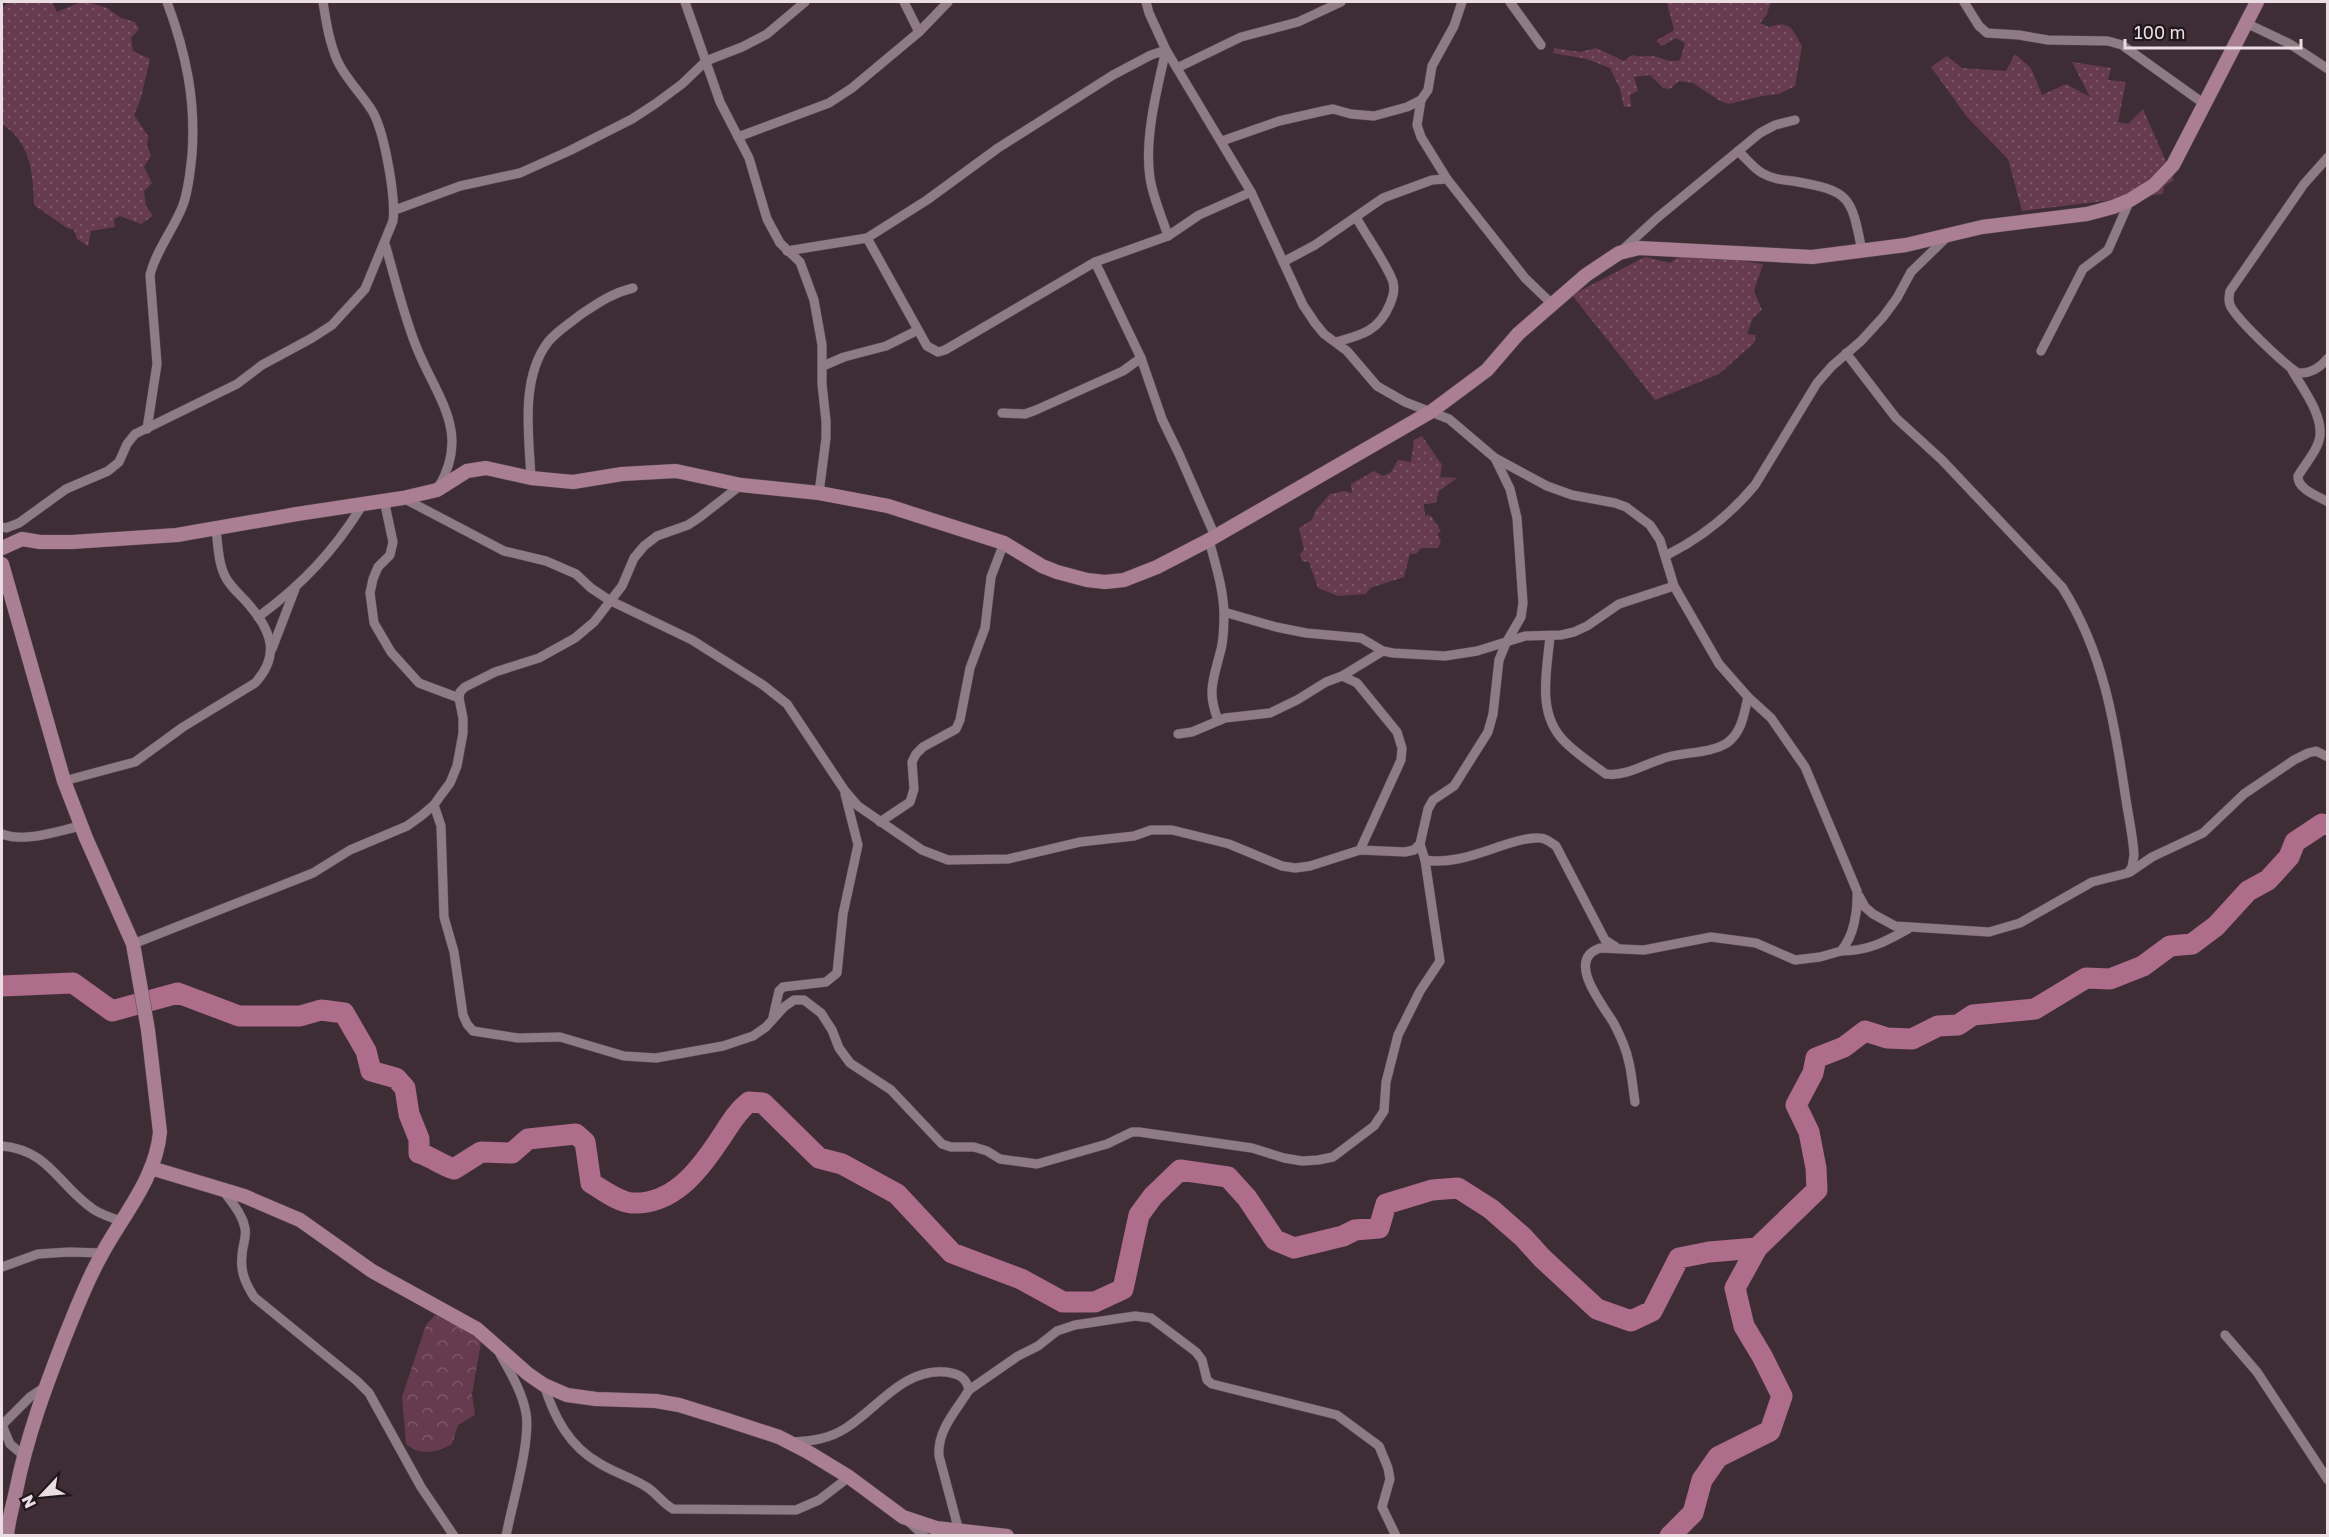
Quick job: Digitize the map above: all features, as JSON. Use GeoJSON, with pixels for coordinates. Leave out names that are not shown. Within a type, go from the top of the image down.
{"type":"FeatureCollection","features":[{"type":"Feature","properties":{"kind":"street"},"geometry":{"type":"LineString","coordinates":[[147,429],[157,364],[150,275],[153,261],[172,231],[185,201],[193,134],[191,91],[178,30],[167,2]]}},
{"type":"Feature","properties":{"kind":"street"},"geometry":{"type":"LineString","coordinates":[[2,527],[6,528],[19,523],[66,489],[108,471],[119,462],[127,444],[135,434],[237,384],[262,365],[332,325],[365,289],[393,221],[391,179],[378,123],[372,110],[344,74],[336,58],[327,28],[323,2]]}},
{"type":"Feature","properties":{"kind":"street"},"geometry":{"type":"LineString","coordinates":[[685,2],[720,102],[752,166],[772,232],[787,251],[800,262],[814,300],[822,345],[826,438],[819,493]]}},
{"type":"Feature","properties":{"kind":"street"},"geometry":{"type":"LineString","coordinates":[[394,210],[460,186],[520,173],[569,151],[632,119],[655,104],[682,84],[706,61],[752,43],[767,34],[805,2]]}},
{"type":"Feature","properties":{"kind":"street"},"geometry":{"type":"LineString","coordinates":[[904,2],[919,32]]}},
{"type":"Feature","properties":{"kind":"street"},"geometry":{"type":"LineString","coordinates":[[738,137],[829,103],[852,88],[919,32],[948,2]]}},
{"type":"Feature","properties":{"kind":"street"},"geometry":{"type":"LineString","coordinates":[[1146,2],[1166,50],[1251,192],[1303,305],[1324,334],[1347,351],[1377,386],[1417,408],[1432,411],[1449,419],[1495,458],[1547,486],[1572,495],[1626,507],[1650,525],[1666,555],[1674,586],[1719,664],[1748,697],[1771,718],[1805,767],[1857,891],[1865,907],[1873,914],[1895,926],[1909,928],[1989,932],[2020,924],[2092,882],[2128,873],[2152,857],[2203,833],[2244,794],[2294,760],[2316,751],[2328,757]]}},
{"type":"Feature","properties":{"kind":"street"},"geometry":{"type":"LineString","coordinates":[[1177,68],[1241,37],[1299,22],[1341,2]]}},
{"type":"Feature","properties":{"kind":"street"},"geometry":{"type":"LineString","coordinates":[[1462,2],[1454,26],[1432,66],[1428,90],[1421,100],[1418,125],[1421,137],[1447,179],[1524,278],[1552,304]]}},
{"type":"Feature","properties":{"kind":"street"},"geometry":{"type":"LineString","coordinates":[[1510,2],[1541,45]]}},
{"type":"Feature","properties":{"kind":"street"},"geometry":{"type":"LineString","coordinates":[[1964,2],[1979,26],[1987,33],[2048,40],[2108,41],[2122,45],[2203,103]]}},
{"type":"Feature","properties":{"kind":"street"},"geometry":{"type":"LineString","coordinates":[[1619,254],[1639,249],[1812,257],[1906,245],[2013,221],[2087,214],[2130,200],[2154,185],[2173,165],[2257,2]]}},
{"type":"Feature","properties":{"kind":"street"},"geometry":{"type":"LineString","coordinates":[[2246,23],[2290,44],[2328,69]]}},
{"type":"Feature","properties":{"kind":"street"},"geometry":{"type":"LineString","coordinates":[[1166,50],[1148,157],[1150,181],[1168,236]]}},
{"type":"Feature","properties":{"kind":"street"},"geometry":{"type":"LineString","coordinates":[[787,251],[867,238],[927,200],[1006,143],[1113,75],[1151,55],[1166,50]]}},
{"type":"Feature","properties":{"kind":"street"},"geometry":{"type":"LineString","coordinates":[[1222,141],[1279,121],[1323,111],[1333,110],[1374,116],[1407,107],[1421,100]]}},
{"type":"Feature","properties":{"kind":"street"},"geometry":{"type":"LineString","coordinates":[[2,548],[22,539],[40,542],[98,542],[177,536],[402,498],[436,490],[467,471],[475,469],[497,469],[531,478],[573,482],[622,474],[676,471],[741,484],[819,493],[888,506],[1004,543],[1042,566],[1057,572],[1105,582],[1124,580],[1141,574],[1212,538],[1432,411],[1487,370],[1518,334],[1552,304],[1586,275],[1619,254],[1657,218],[1760,133],[1775,125],[1795,120]]}},
{"type":"Feature","properties":{"kind":"street"},"geometry":{"type":"LineString","coordinates":[[1738,151],[1761,172],[1774,178],[1826,187],[1840,193],[1849,204],[1856,222],[1862,251]]}},
{"type":"Feature","properties":{"kind":"street"},"geometry":{"type":"LineString","coordinates":[[2328,158],[2304,184],[2230,291],[2229,298],[2234,312],[2298,373],[2305,374],[2320,366],[2328,358]]}},
{"type":"Feature","properties":{"kind":"street"},"geometry":{"type":"LineString","coordinates":[[1283,262],[1315,245],[1383,198],[1432,180],[1447,179]]}},
{"type":"Feature","properties":{"kind":"street"},"geometry":{"type":"LineString","coordinates":[[867,238],[918,330],[932,351],[938,352],[945,351],[1095,262],[1168,236],[1199,215],[1251,192]]}},
{"type":"Feature","properties":{"kind":"street"},"geometry":{"type":"LineString","coordinates":[[2041,351],[2083,269],[2108,250],[2130,200]]}},
{"type":"Feature","properties":{"kind":"street"},"geometry":{"type":"LineString","coordinates":[[1336,342],[1360,336],[1377,326],[1387,313],[1395,292],[1392,280],[1356,217]]}},
{"type":"Feature","properties":{"kind":"street"},"geometry":{"type":"LineString","coordinates":[[1666,555],[1707,532],[1744,498],[1755,485],[1817,383],[1883,317],[1897,298],[1911,272],[1926,255],[1950,235]]}},
{"type":"Feature","properties":{"kind":"street"},"geometry":{"type":"LineString","coordinates":[[384,244],[416,348],[436,387],[451,428],[453,450],[449,467],[436,490]]}},
{"type":"Feature","properties":{"kind":"street"},"geometry":{"type":"LineString","coordinates":[[1095,262],[1142,357],[1162,419],[1212,538],[1224,612],[1221,650],[1210,695],[1218,720]]}},
{"type":"Feature","properties":{"kind":"street"},"geometry":{"type":"LineString","coordinates":[[531,478],[530,394],[539,357],[548,342],[560,330],[605,298],[633,288]]}},
{"type":"Feature","properties":{"kind":"street"},"geometry":{"type":"LineString","coordinates":[[823,366],[844,357],[892,343],[918,330]]}},
{"type":"Feature","properties":{"kind":"street"},"geometry":{"type":"LineString","coordinates":[[1846,353],[1896,418],[1942,460],[2062,587],[2072,603],[2097,657],[2118,745],[2134,855],[2132,867],[2128,873]]}},
{"type":"Feature","properties":{"kind":"street"},"geometry":{"type":"LineString","coordinates":[[1002,414],[1036,410],[1123,371],[1142,357]]}},
{"type":"Feature","properties":{"kind":"street"},"geometry":{"type":"LineString","coordinates":[[2291,368],[2315,413],[2320,435],[2317,445],[2298,476],[2298,481],[2328,502]]}},
{"type":"Feature","properties":{"kind":"street"},"geometry":{"type":"LineString","coordinates":[[434,805],[441,826],[444,917],[454,952],[463,1015],[473,1031],[518,1038],[560,1037],[624,1056],[656,1058],[723,1046],[753,1036],[766,1027],[773,1017],[794,1000],[804,1000],[821,1013],[832,1030],[839,1048],[850,1063],[891,1090],[927,1126],[935,1138],[951,1147],[974,1147],[1000,1158],[1037,1164],[1107,1144],[1139,1131],[1252,1148],[1302,1161],[1333,1157],[1374,1126],[1384,1111],[1386,1082],[1398,1035],[1420,991],[1440,961],[1425,860],[1420,844],[1428,809],[1433,800],[1454,786],[1488,732],[1493,714],[1499,660],[1521,618],[1523,603],[1517,518],[1512,499],[1495,458]]}},
{"type":"Feature","properties":{"kind":"street"},"geometry":{"type":"LineString","coordinates":[[133,944],[314,873],[350,850],[407,826],[434,805],[450,783],[461,748],[463,718],[460,692],[482,678],[526,664],[560,648],[594,622],[622,586],[634,558],[644,546],[657,536],[688,525],[741,484]]}},
{"type":"Feature","properties":{"kind":"street"},"geometry":{"type":"LineString","coordinates":[[402,498],[504,551],[517,556],[546,561],[576,574],[609,600],[692,640],[764,685],[787,704],[845,791],[858,806],[922,850],[948,860],[1008,859],[1080,842],[1134,836],[1151,830],[1172,830],[1208,838],[1229,844],[1282,866],[1296,868],[1310,866],[1360,850],[1405,852],[1414,850],[1420,844]]}},
{"type":"Feature","properties":{"kind":"street"},"geometry":{"type":"LineString","coordinates":[[384,500],[393,542],[390,555],[378,567],[373,579],[370,593],[374,623],[391,651],[419,683],[459,698]]}},
{"type":"Feature","properties":{"kind":"street"},"geometry":{"type":"LineString","coordinates":[[258,617],[296,587],[346,532],[363,504]]}},
{"type":"Feature","properties":{"kind":"street"},"geometry":{"type":"LineString","coordinates":[[216,529],[220,560],[226,579],[258,617],[267,631],[272,649]]}},
{"type":"Feature","properties":{"kind":"street"},"geometry":{"type":"LineString","coordinates":[[880,822],[910,802],[914,789],[912,762],[916,754],[923,747],[956,729],[960,720],[970,668],[985,628],[991,577],[1004,543]]}},
{"type":"Feature","properties":{"kind":"street"},"geometry":{"type":"LineString","coordinates":[[2,570],[64,781],[81,826],[133,944],[148,1030],[160,1132],[159,1148],[151,1168],[123,1222],[102,1253],[85,1286],[45,1387],[23,1455],[7,1536]]}},
{"type":"Feature","properties":{"kind":"street"},"geometry":{"type":"LineString","coordinates":[[1224,612],[1276,627],[1314,634],[1361,638],[1383,651],[1409,655],[1445,656],[1478,651],[1525,636],[1550,636],[1574,632],[1587,626],[1618,604],[1674,586]]}},
{"type":"Feature","properties":{"kind":"street"},"geometry":{"type":"LineString","coordinates":[[64,781],[128,765],[145,757],[176,732],[255,683],[271,658],[272,649],[296,587]]}},
{"type":"Feature","properties":{"kind":"street"},"geometry":{"type":"LineString","coordinates":[[1550,636],[1545,697],[1553,725],[1564,742],[1606,774],[1624,773],[1669,756],[1726,743],[1736,734],[1742,723],[1748,697]]}},
{"type":"Feature","properties":{"kind":"street"},"geometry":{"type":"LineString","coordinates":[[1178,734],[1192,732],[1218,720],[1270,713],[1326,682],[1342,676],[1383,651]]}},
{"type":"Feature","properties":{"kind":"street"},"geometry":{"type":"LineString","coordinates":[[1342,676],[1356,683],[1390,722],[1397,732],[1402,748],[1401,760],[1360,850]]}},
{"type":"Feature","properties":{"kind":"street"},"geometry":{"type":"LineString","coordinates":[[773,1017],[779,991],[783,987],[826,982],[837,973],[843,914],[858,845],[845,791]]}},
{"type":"Feature","properties":{"kind":"street"},"geometry":{"type":"LineString","coordinates":[[2,834],[11,837],[31,836],[81,826]]}},
{"type":"Feature","properties":{"kind":"street"},"geometry":{"type":"LineString","coordinates":[[1425,860],[1436,862],[1464,857],[1538,837],[1548,840],[1556,846],[1605,940],[1629,951],[1711,937],[1756,943],[1795,960],[1877,946],[1909,928]]}},
{"type":"Feature","properties":{"kind":"street"},"geometry":{"type":"LineString","coordinates":[[1841,951],[1851,936],[1858,902],[1857,891]]}},
{"type":"Feature","properties":{"kind":"street"},"geometry":{"type":"LineString","coordinates":[[1616,947],[1594,950],[1585,963],[1589,983],[1614,1024],[1630,1062],[1635,1102]]}},
{"type":"Feature","properties":{"kind":"street"},"geometry":{"type":"LineString","coordinates":[[2,1146],[21,1148],[37,1155],[93,1210],[123,1222]]}},
{"type":"Feature","properties":{"kind":"street"},"geometry":{"type":"LineString","coordinates":[[151,1168],[222,1188],[272,1206],[300,1220],[372,1271],[477,1329],[528,1374],[544,1385],[567,1395],[596,1399],[656,1401],[679,1405],[790,1442],[849,1478],[903,1517],[919,1535]]}},
{"type":"Feature","properties":{"kind":"street"},"geometry":{"type":"LineString","coordinates":[[222,1188],[237,1210],[244,1226],[245,1236],[241,1257],[246,1285],[254,1297],[369,1393],[421,1487],[454,1536]]}},
{"type":"Feature","properties":{"kind":"street"},"geometry":{"type":"LineString","coordinates":[[2,1267],[38,1254],[102,1253]]}},
{"type":"Feature","properties":{"kind":"street"},"geometry":{"type":"LineString","coordinates":[[959,1531],[939,1456],[938,1444],[941,1434],[969,1390],[1018,1356],[1038,1346],[1057,1331],[1075,1324],[1135,1316],[1151,1318],[1196,1352],[1202,1360],[1207,1380],[1212,1384],[1337,1415],[1378,1446],[1388,1468],[1390,1479],[1382,1507],[1396,1536]]}},
{"type":"Feature","properties":{"kind":"street"},"geometry":{"type":"LineString","coordinates":[[2225,1335],[2256,1372],[2328,1480]]}},
{"type":"Feature","properties":{"kind":"street"},"geometry":{"type":"LineString","coordinates":[[496,1347],[518,1388],[526,1414],[525,1443],[506,1536]]}},
{"type":"Feature","properties":{"kind":"street"},"geometry":{"type":"LineString","coordinates":[[790,1442],[831,1436],[847,1428],[908,1379],[924,1374],[941,1372],[958,1374],[967,1381],[969,1390]]}},
{"type":"Feature","properties":{"kind":"street"},"geometry":{"type":"LineString","coordinates":[[544,1385],[552,1410],[564,1432],[581,1450],[599,1464],[628,1476],[650,1489],[665,1505],[673,1509],[796,1510],[819,1500],[849,1478]]}},
{"type":"Feature","properties":{"kind":"street"},"geometry":{"type":"LineString","coordinates":[[23,1455],[10,1444],[2,1425],[30,1397],[45,1387]]}},
{"type":"Feature","properties":{"kind":"street"},"geometry":{"type":"LineString","coordinates":[[903,1517],[936,1528],[1007,1536]]}},
{"type":"Feature","properties":{"kind":"green space"},"geometry":{"type":"Polygon","coordinates":[[[9,2],[52,2],[57,12],[81,2],[88,2],[107,8],[121,18],[135,22],[139,29],[131,38],[133,51],[150,59],[141,98],[134,115],[148,136],[147,146],[151,155],[144,167],[152,183],[144,191],[146,206],[153,216],[141,224],[120,216],[114,219],[115,227],[91,231],[88,246],[77,239],[74,230],[67,228],[34,205],[29,160],[19,140],[2,124],[2,8],[9,2]]]}},
{"type":"Feature","properties":{"kind":"green space"},"geometry":{"type":"Polygon","coordinates":[[[1663,2],[1773,2],[1760,23],[1769,27],[1786,25],[1793,30],[1799,40],[1802,46],[1795,86],[1779,94],[1729,104],[1720,101],[1693,83],[1679,81],[1670,89],[1663,88],[1650,75],[1634,77],[1638,91],[1630,95],[1631,107],[1624,107],[1620,89],[1610,68],[1587,59],[1553,53],[1554,48],[1580,52],[1596,48],[1624,61],[1632,55],[1651,56],[1671,61],[1680,60],[1685,43],[1676,38],[1662,46],[1656,41],[1674,30],[1667,3],[1663,2]]]}},
{"type":"Feature","properties":{"kind":"green space"},"geometry":{"type":"Polygon","coordinates":[[[2015,54],[2031,68],[2042,95],[2066,84],[2090,97],[2072,62],[2111,68],[2108,80],[2126,82],[2118,122],[2128,124],[2143,109],[2174,180],[2164,186],[2163,194],[2022,211],[2008,159],[1967,117],[1931,67],[1947,56],[1962,68],[2006,71],[2015,54]]]}},
{"type":"Feature","properties":{"kind":"green space"},"geometry":{"type":"Polygon","coordinates":[[[1684,252],[1763,264],[1754,291],[1762,310],[1753,318],[1747,334],[1756,335],[1754,343],[1719,374],[1655,400],[1572,295],[1645,257],[1670,263],[1684,252]]]}},
{"type":"Feature","properties":{"kind":"green space"},"geometry":{"type":"Polygon","coordinates":[[[1422,436],[1442,465],[1440,477],[1457,478],[1439,491],[1436,503],[1424,504],[1425,515],[1431,516],[1441,531],[1437,534],[1441,541],[1438,548],[1421,548],[1416,554],[1410,554],[1404,577],[1370,588],[1366,594],[1338,596],[1318,588],[1309,562],[1302,561],[1300,554],[1304,550],[1299,528],[1312,520],[1316,510],[1330,494],[1345,491],[1352,493],[1351,484],[1374,471],[1383,476],[1391,472],[1398,460],[1411,462],[1414,440],[1422,436]]]}},
{"type":"Feature","properties":{"kind":"green space"},"geometry":{"type":"Polygon","coordinates":[[[435,1315],[482,1337],[472,1394],[475,1415],[458,1425],[452,1444],[434,1451],[423,1452],[406,1444],[402,1397],[426,1325],[435,1315]]]}},
{"type":"Feature","properties":{"kind":"waterway"},"geometry":{"type":"LineString","coordinates":[[2,986],[73,983],[112,1011],[178,993],[239,1016],[300,1016],[321,1010],[344,1013],[366,1051],[371,1071],[396,1078],[405,1088],[409,1114],[419,1139],[419,1153],[454,1169],[481,1152],[512,1153],[528,1139],[576,1134],[585,1142],[591,1183],[616,1198],[632,1203],[660,1199],[672,1192],[693,1175],[744,1106],[749,1102],[763,1103],[819,1158],[842,1164],[897,1194],[952,1253],[1021,1279],[1063,1302],[1095,1302],[1123,1289],[1139,1215],[1153,1196],[1180,1170],[1228,1177],[1247,1198],[1275,1240],[1294,1248],[1343,1236],[1355,1230],[1379,1228],[1386,1204],[1432,1190],[1458,1188],[1491,1209],[1597,1309],[1631,1321],[1652,1311],[1679,1258],[1709,1252],[1757,1248],[1817,1190],[1816,1168],[1809,1132],[1796,1105],[1813,1073],[1816,1058],[1844,1047],[1865,1031],[1887,1038],[1912,1039],[1938,1026],[1958,1025],[1973,1015],[2035,1009],[2086,978],[2110,979],[2143,966],[2170,946],[2192,944],[2216,926],[2248,891],[2268,880],[2289,857],[2295,842],[2322,824],[2328,825]]}},
{"type":"Feature","properties":{"kind":"waterway"},"geometry":{"type":"LineString","coordinates":[[1670,1536],[1693,1513],[1702,1480],[1718,1457],[1770,1431],[1782,1396],[1744,1326],[1735,1288],[1757,1248]]}}]}
